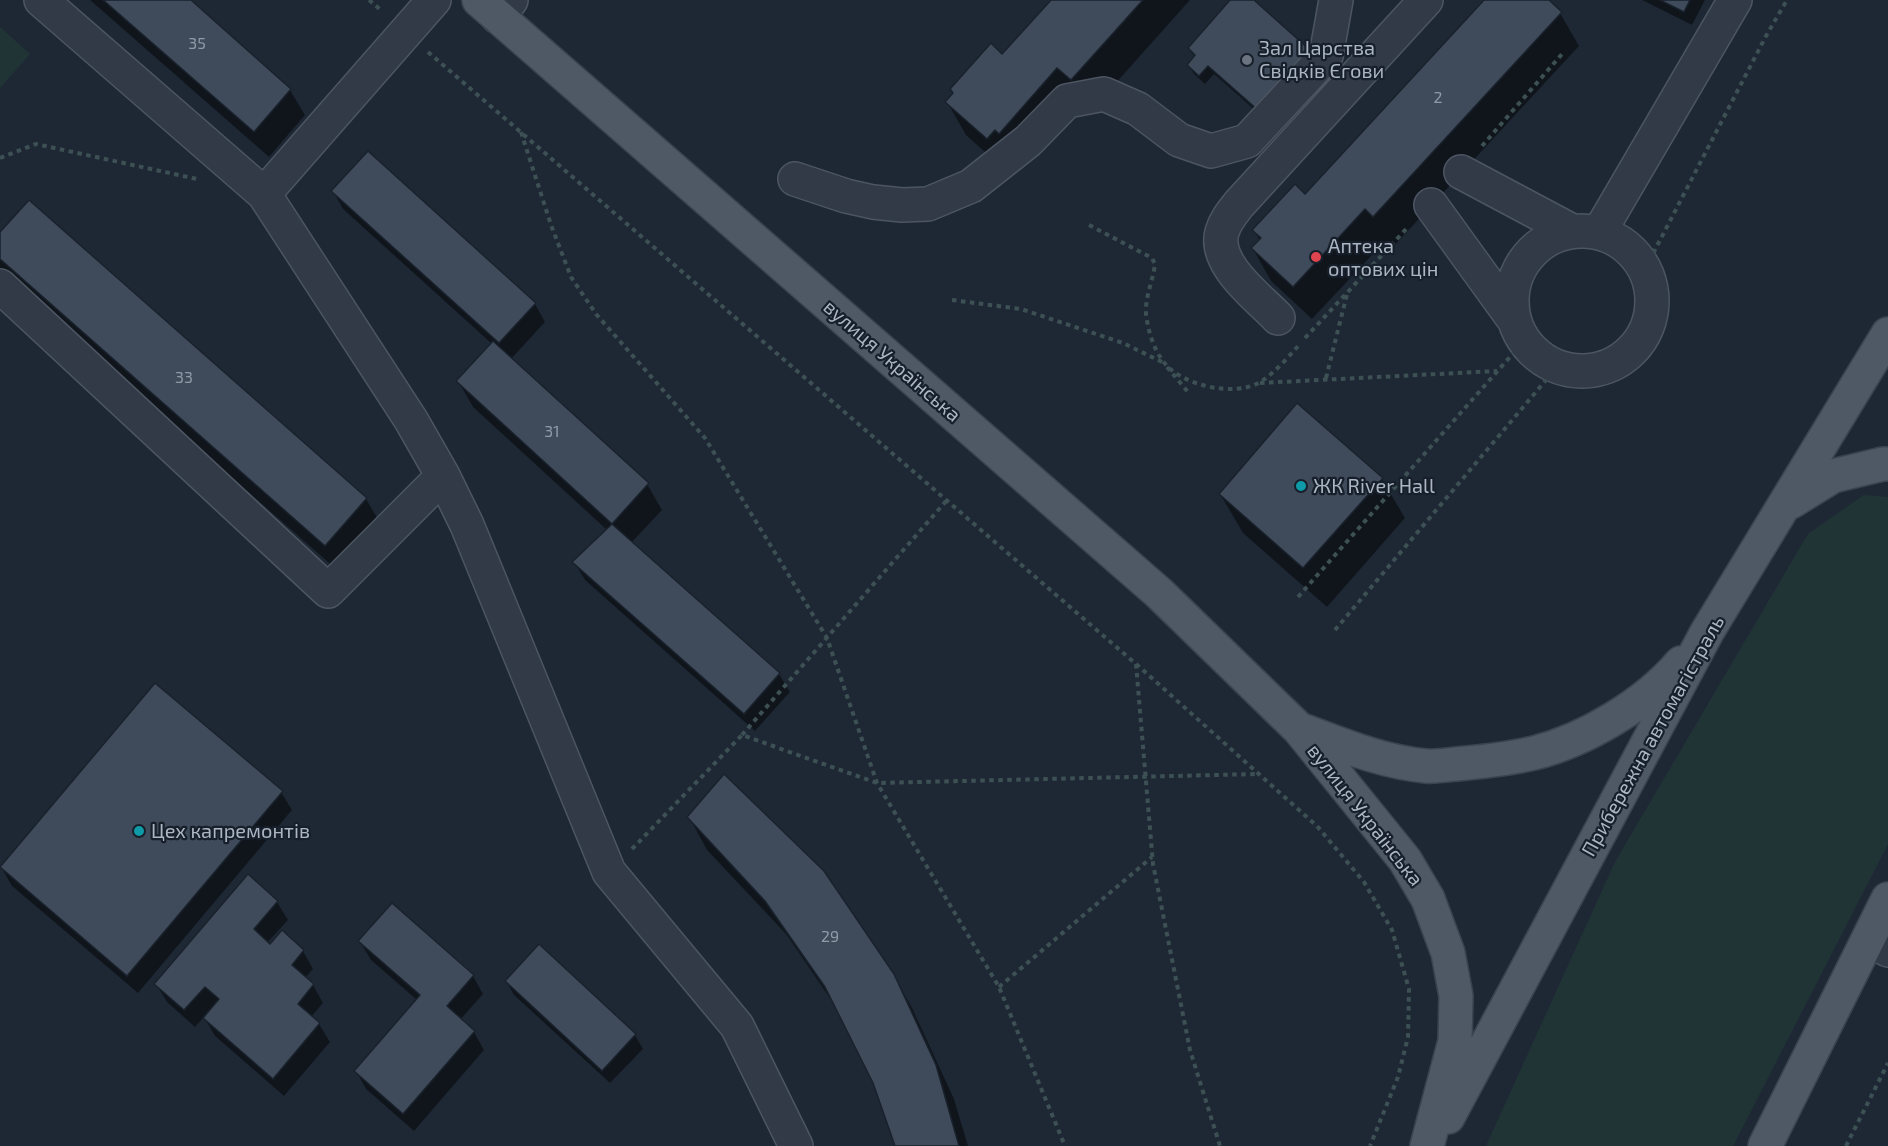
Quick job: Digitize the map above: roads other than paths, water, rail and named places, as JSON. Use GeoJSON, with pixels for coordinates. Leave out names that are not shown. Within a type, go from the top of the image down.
{"type":"FeatureCollection","features":[{"type":"Feature","properties":{"kind":"main road","name":"вулиця Українська"},"geometry":{"type":"LineString","coordinates":[[496,6],[1159,592],[1299,729],[1405,860],[1428,899],[1448,954],[1456,996],[1455,1041],[1427,1146]]}},
{"type":"Feature","properties":{"kind":"main road","name":"Прибережна автомагістраль"},"geometry":{"type":"LineString","coordinates":[[1432,1146],[1707,632],[1888,334]]}},
{"type":"Feature","properties":{"kind":"main road"},"geometry":{"type":"LineString","coordinates":[[1786,505],[1833,476],[1888,464]]}},
{"type":"Feature","properties":{"kind":"main road","name":"вулиця Українська"},"geometry":{"type":"LineString","coordinates":[[1299,729],[1375,757],[1427,766],[1488,761],[1535,753],[1587,733],[1633,707],[1671,675],[1707,632]]}},
{"type":"Feature","properties":{"kind":"main road"},"geometry":{"type":"LineString","coordinates":[[1765,1146],[1878,945],[1888,899]]}},
{"type":"Feature","properties":{"kind":"lane"},"geometry":{"type":"LineString","coordinates":[[41,0],[264,194],[411,420],[443,476],[467,525],[609,872],[737,1026],[796,1146]]}},
{"type":"Feature","properties":{"kind":"lane"},"geometry":{"type":"LineString","coordinates":[[264,194],[434,0]]}},
{"type":"Feature","properties":{"kind":"lane"},"geometry":{"type":"LineString","coordinates":[[795,179],[846,196],[873,202],[902,205],[928,204],[971,186],[1028,141],[1067,101],[1104,94],[1138,109],[1179,140],[1211,151],[1247,141],[1326,56],[1336,0]]}},
{"type":"Feature","properties":{"kind":"lane"},"geometry":{"type":"LineString","coordinates":[[1278,318],[1229,267],[1221,250],[1221,233],[1226,221],[1426,0]]}},
{"type":"Feature","properties":{"kind":"lane"},"geometry":{"type":"LineString","coordinates":[[1518,329],[1511,288],[1522,261],[1543,240],[1585,231],[1735,0]]}},
{"type":"Feature","properties":{"kind":"lane"},"geometry":{"type":"LineString","coordinates":[[1431,205],[1538,357],[1557,368],[1580,372],[1603,369],[1624,358],[1640,341],[1650,320],[1652,294],[1645,269],[1627,245],[1585,231],[1461,172]]}},
{"type":"Feature","properties":{"kind":"lane"},"geometry":{"type":"LineString","coordinates":[[0,286],[328,591],[443,476]]}},
{"type":"Feature","properties":{"kind":"place","name":"Зал Царства Свідків Єгови"},"geometry":{"type":"Point","coordinates":[1247,60]}},
{"type":"Feature","properties":{"kind":"place","name":"Аптека оптових цін"},"geometry":{"type":"Point","coordinates":[1316,257]}},
{"type":"Feature","properties":{"kind":"place","name":"ЖК River Hall"},"geometry":{"type":"Point","coordinates":[1301,486]}},
{"type":"Feature","properties":{"kind":"place","name":"Цех капремонтів"},"geometry":{"type":"Point","coordinates":[139,831]}}]}
